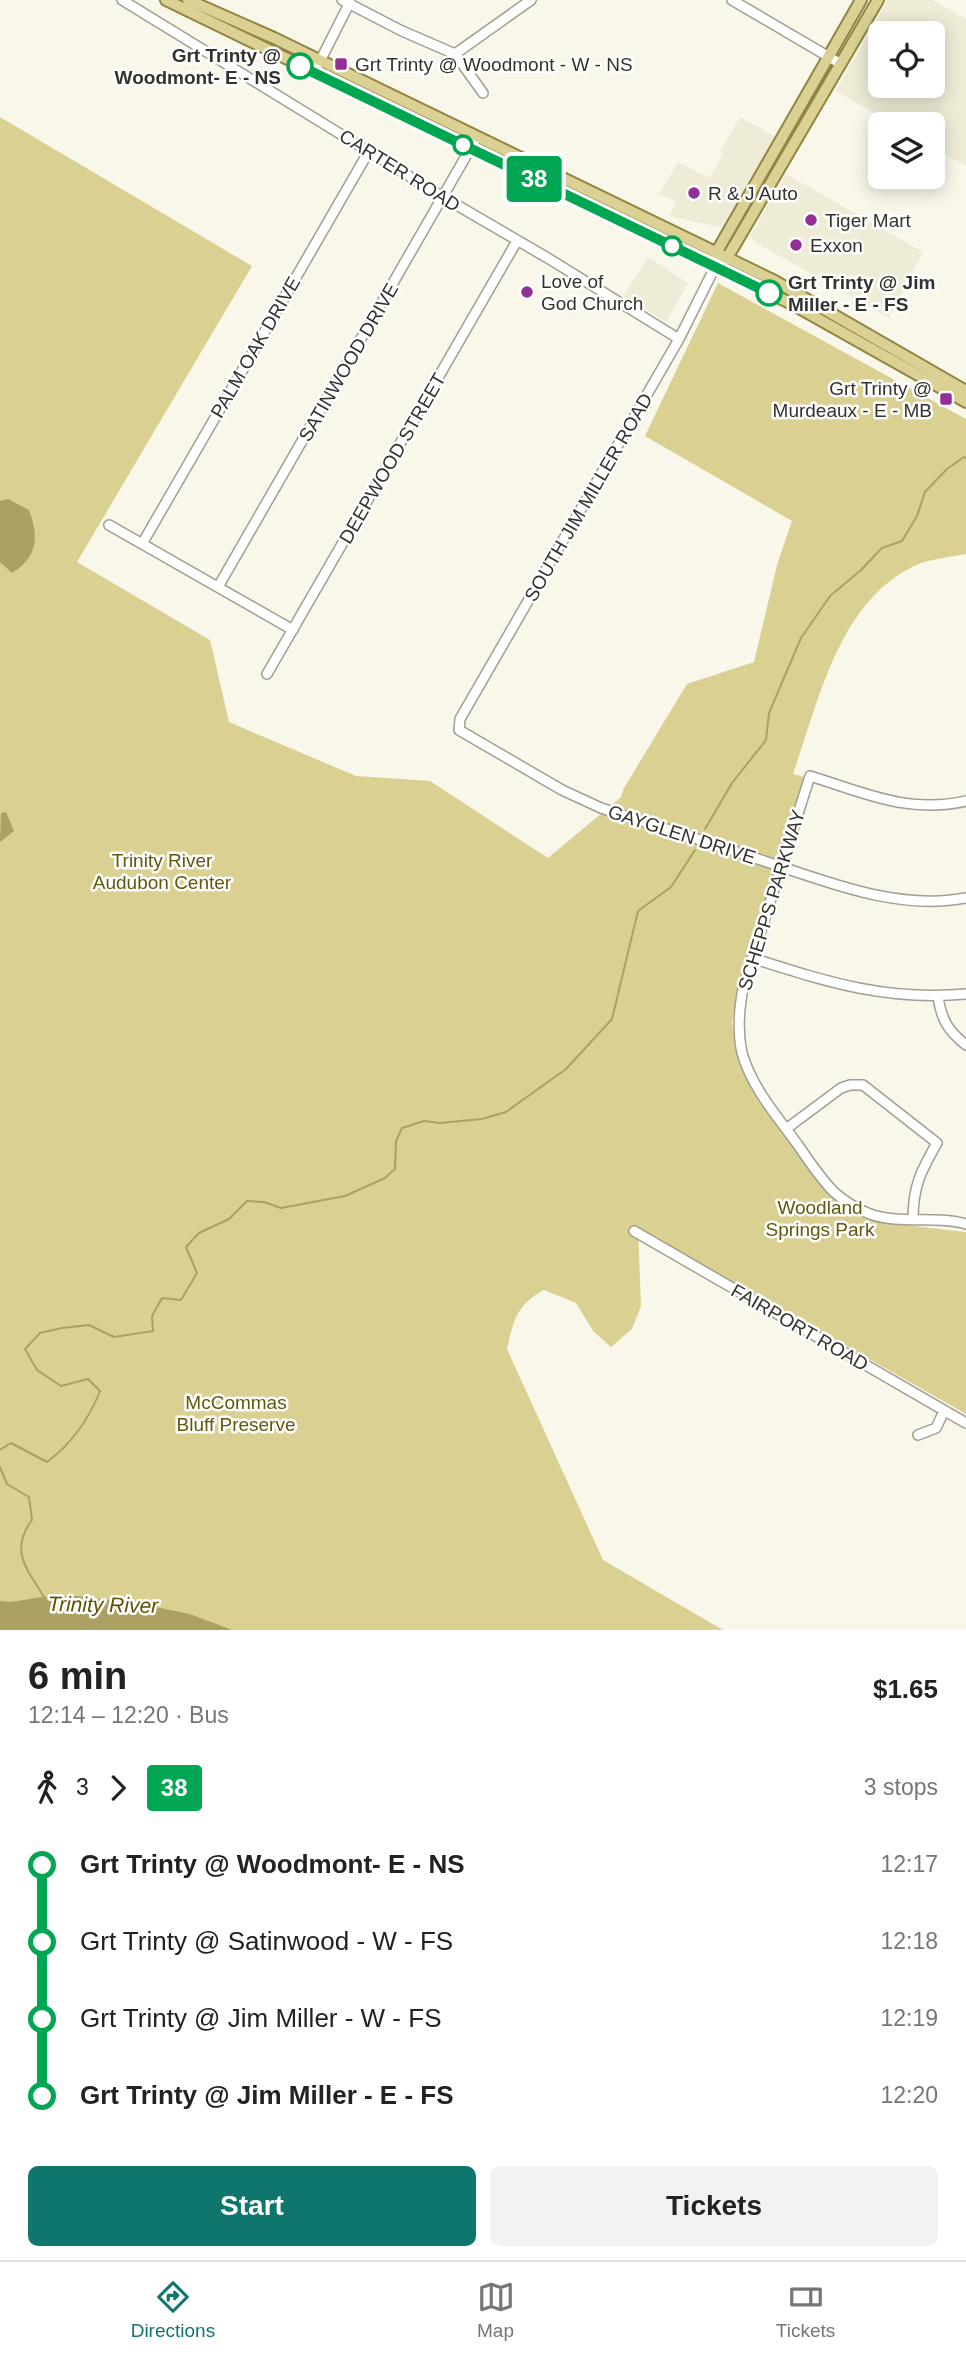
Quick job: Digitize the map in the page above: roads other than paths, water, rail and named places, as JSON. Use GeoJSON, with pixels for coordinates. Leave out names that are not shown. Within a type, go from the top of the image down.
{"type":"FeatureCollection","features":[{"type":"Feature","properties":{"kind":"main road"},"geometry":{"type":"LineString","coordinates":[[166,0],[818,318],[966,402]]}},
{"type":"Feature","properties":{"kind":"main road"},"geometry":{"type":"LineString","coordinates":[[188,0],[727,258],[820,306],[966,391]]}},
{"type":"Feature","properties":{"kind":"main road"},"geometry":{"type":"LineString","coordinates":[[715,267],[716,253],[861,0]]}},
{"type":"Feature","properties":{"kind":"main road"},"geometry":{"type":"LineString","coordinates":[[715,267],[727,258],[878,0]]}},
{"type":"Feature","properties":{"kind":"main road"},"geometry":{"type":"LineString","coordinates":[[780,141],[792,148]]}},
{"type":"Feature","properties":{"kind":"street","name":"CARTER ROAD"},"geometry":{"type":"LineString","coordinates":[[122,0],[679,339]]}},
{"type":"Feature","properties":{"kind":"street"},"geometry":{"type":"LineString","coordinates":[[455,54],[531,0]]}},
{"type":"Feature","properties":{"kind":"street"},"geometry":{"type":"LineString","coordinates":[[732,0],[841,64]]}},
{"type":"Feature","properties":{"kind":"street"},"geometry":{"type":"LineString","coordinates":[[314,73],[347,1],[402,32],[455,54],[483,93]]}},
{"type":"Feature","properties":{"kind":"street","name":"SATINWOOD DRIVE"},"geometry":{"type":"LineString","coordinates":[[218,587],[477,137]]}},
{"type":"Feature","properties":{"kind":"street","name":"PALM OAK DRIVE"},"geometry":{"type":"LineString","coordinates":[[142,544],[369,151]]}},
{"type":"Feature","properties":{"kind":"street","name":"DEEPWOOD STREET"},"geometry":{"type":"LineString","coordinates":[[267,674],[517,241]]}},
{"type":"Feature","properties":{"kind":"street","name":"SOUTH JIM MILLER ROAD"},"geometry":{"type":"LineString","coordinates":[[458,725],[679,339],[715,267]]}},
{"type":"Feature","properties":{"kind":"street"},"geometry":{"type":"LineString","coordinates":[[109,525],[293,630]]}},
{"type":"Feature","properties":{"kind":"street","name":"GAYGLEN DRIVE"},"geometry":{"type":"LineString","coordinates":[[458,725],[463,733],[578,798],[780,866],[885,897],[934,901],[966,898]]}},
{"type":"Feature","properties":{"kind":"street","name":"SCHEPPS PARKWAY"},"geometry":{"type":"LineString","coordinates":[[966,801],[931,807],[912,806],[810,776],[752,958],[740,1004],[739,1027],[742,1053],[763,1097],[824,1180],[849,1203],[887,1218],[942,1219],[966,1224]]}},
{"type":"Feature","properties":{"kind":"street"},"geometry":{"type":"LineString","coordinates":[[752,958],[861,990],[897,995],[966,994]]}},
{"type":"Feature","properties":{"kind":"street"},"geometry":{"type":"LineString","coordinates":[[938,996],[946,1027],[966,1045]]}},
{"type":"Feature","properties":{"kind":"street"},"geometry":{"type":"LineString","coordinates":[[786,1129],[841,1088],[863,1085],[876,1094],[937,1143],[918,1177],[914,1191],[913,1219]]}},
{"type":"Feature","properties":{"kind":"street","name":"FAIRPORT ROAD"},"geometry":{"type":"LineString","coordinates":[[634,1231],[966,1423]]}},
{"type":"Feature","properties":{"kind":"street"},"geometry":{"type":"LineString","coordinates":[[918,1434],[936,1428],[944,1411]]}},
{"type":"Feature","properties":{"kind":"water"},"geometry":{"type":"Polygon","coordinates":[[[8,499],[29,510],[35,537],[27,560],[12,573],[0,562],[0,501],[8,499]]]}},
{"type":"Feature","properties":{"kind":"water"},"geometry":{"type":"Polygon","coordinates":[[[6,812],[14,831],[0,842],[1,813],[6,812]]]}},
{"type":"Feature","properties":{"kind":"water","name":"Trinity River"},"geometry":{"type":"Polygon","coordinates":[[[77,1596],[136,1603],[190,1614],[232,1630],[0,1630],[0,1601],[77,1596]]]}},
{"type":"Feature","properties":{"kind":"waterway"},"geometry":{"type":"LineString","coordinates":[[705,829],[732,783],[766,740],[769,713],[801,638],[830,596],[882,548],[902,541],[917,516],[925,492],[947,469],[966,458]]}},
{"type":"Feature","properties":{"kind":"waterway"},"geometry":{"type":"LineString","coordinates":[[0,1450],[11,1443],[47,1462],[78,1430],[100,1391],[88,1379],[61,1386],[37,1370],[25,1349],[40,1333],[89,1325],[114,1337],[153,1331],[152,1316],[162,1298],[181,1300],[197,1273],[186,1247],[199,1233],[229,1219],[247,1201],[264,1202],[281,1208],[345,1196],[385,1178],[395,1169],[396,1141],[402,1128],[424,1121],[440,1123],[482,1119],[506,1112],[566,1069],[612,1019],[638,911],[671,887],[695,850]]}},
{"type":"Feature","properties":{"kind":"waterway","name":"Trinity River"},"geometry":{"type":"LineString","coordinates":[[0,1467],[7,1484],[29,1497],[32,1520],[25,1531],[21,1552],[45,1599]]}},
{"type":"Feature","properties":{"kind":"place","name":"Grt Trinty @ Woodmont - W - NS"},"geometry":{"type":"Point","coordinates":[341,64]}},
{"type":"Feature","properties":{"kind":"place","name":"Grt Trinty @ Woodmont- E - NS"},"geometry":{"type":"Point","coordinates":[300,66]}},
{"type":"Feature","properties":{"kind":"place","name":"R & J Auto"},"geometry":{"type":"Point","coordinates":[694,193]}},
{"type":"Feature","properties":{"kind":"place","name":"Tiger Mart"},"geometry":{"type":"Point","coordinates":[811,220]}},
{"type":"Feature","properties":{"kind":"place","name":"Exxon"},"geometry":{"type":"Point","coordinates":[796,245]}},
{"type":"Feature","properties":{"kind":"place","name":"Love of God Church"},"geometry":{"type":"Point","coordinates":[527,292]}},
{"type":"Feature","properties":{"kind":"place","name":"Grt Trinty @ Jim Miller - E - FS"},"geometry":{"type":"Point","coordinates":[769,293]}},
{"type":"Feature","properties":{"kind":"place","name":"Grt Trinty @ Murdeaux - E - MB"},"geometry":{"type":"Point","coordinates":[946,399]}},
{"type":"Feature","properties":{"kind":"park label","name":"Trinity River Audubon Center"},"geometry":{"type":"Point","coordinates":[162,871]}},
{"type":"Feature","properties":{"kind":"park label","name":"Woodland Springs Park"},"geometry":{"type":"Point","coordinates":[820,1218]}},
{"type":"Feature","properties":{"kind":"park label","name":"McCommas Bluff Preserve"},"geometry":{"type":"Point","coordinates":[236,1413]}}]}
